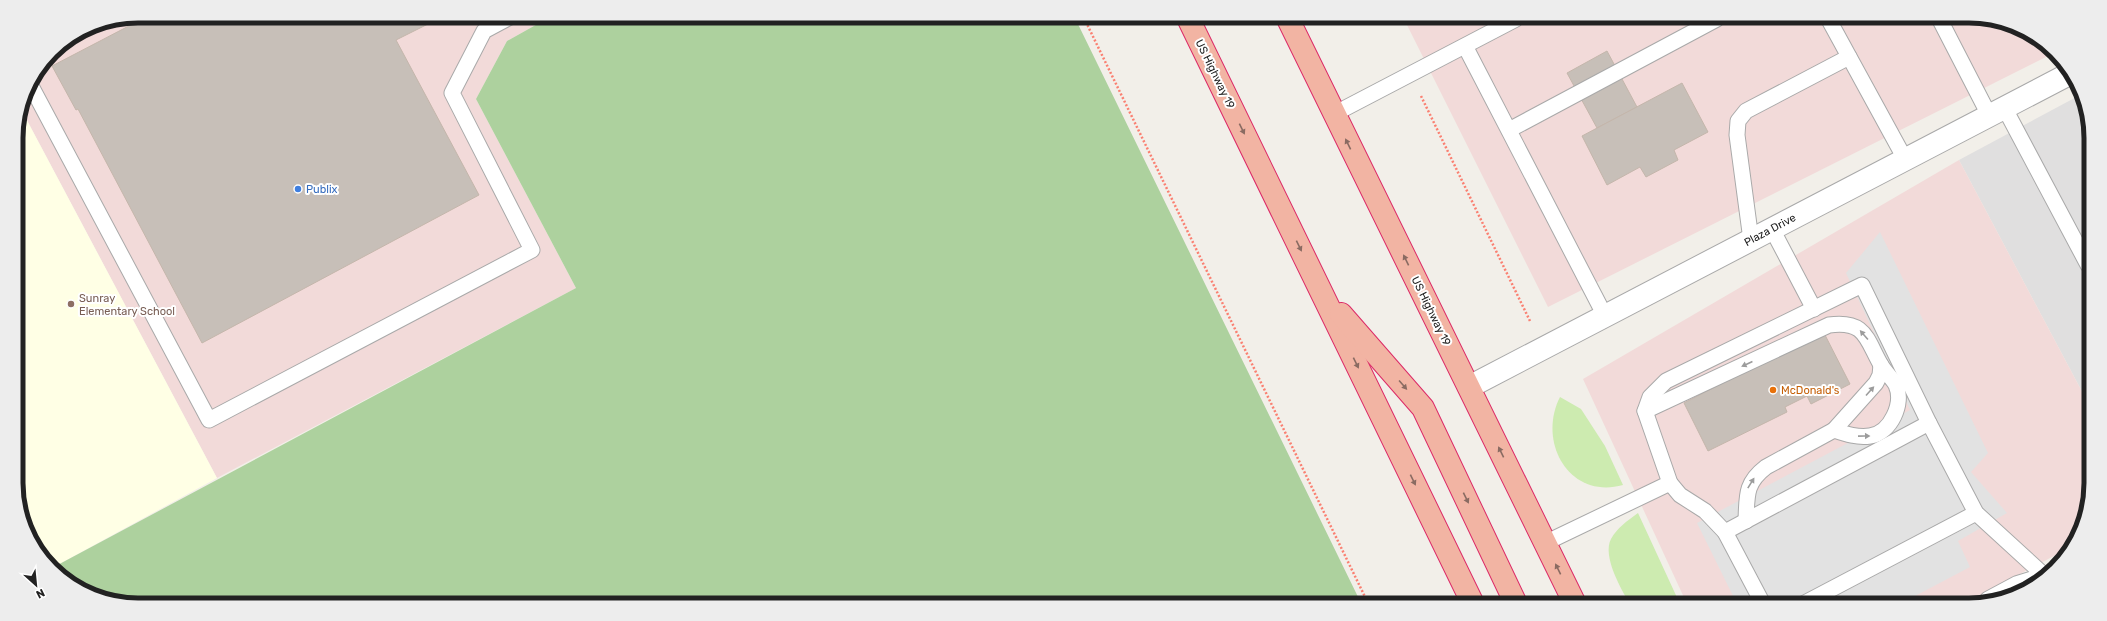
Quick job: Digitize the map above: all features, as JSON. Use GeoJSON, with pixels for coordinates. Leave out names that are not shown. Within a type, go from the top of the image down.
{"type":"FeatureCollection","features":[{"type":"Feature","properties":{"kind":"highway","name":"US Highway 19"},"geometry":{"type":"LineString","coordinates":[[1190,23],[1470,598]]}},
{"type":"Feature","properties":{"kind":"highway","name":"US Highway 19"},"geometry":{"type":"LineString","coordinates":[[1290,23],[1572,598]]}},
{"type":"Feature","properties":{"kind":"highway"},"geometry":{"type":"LineString","coordinates":[[1322,292],[1423,408],[1513,598]]}},
{"type":"Feature","properties":{"kind":"street","name":"Plaza Drive"},"geometry":{"type":"LineString","coordinates":[[1469,387],[2066,76]]}},
{"type":"Feature","properties":{"kind":"lane"},"geometry":{"type":"LineString","coordinates":[[33,91],[209,420],[532,250],[452,93],[488,23]]}},
{"type":"Feature","properties":{"kind":"lane"},"geometry":{"type":"LineString","coordinates":[[484,31],[499,23]]}},
{"type":"Feature","properties":{"kind":"lane"},"geometry":{"type":"LineString","coordinates":[[1334,114],[1508,23]]}},
{"type":"Feature","properties":{"kind":"lane"},"geometry":{"type":"LineString","coordinates":[[1509,130],[1711,23]]}},
{"type":"Feature","properties":{"kind":"lane"},"geometry":{"type":"LineString","coordinates":[[1831,23],[1905,159]]}},
{"type":"Feature","properties":{"kind":"lane"},"geometry":{"type":"LineString","coordinates":[[1942,23],[1997,111],[2084,258]]}},
{"type":"Feature","properties":{"kind":"lane"},"geometry":{"type":"LineString","coordinates":[[1465,46],[1605,316]]}},
{"type":"Feature","properties":{"kind":"lane"},"geometry":{"type":"LineString","coordinates":[[1750,240],[1737,135],[1738,122],[1746,111],[1850,57]]}},
{"type":"Feature","properties":{"kind":"lane"},"geometry":{"type":"LineString","coordinates":[[1772,229],[1814,310]]}},
{"type":"Feature","properties":{"kind":"lane"},"geometry":{"type":"LineString","coordinates":[[1760,598],[1725,532],[1705,512],[1680,495],[1670,483],[1645,412],[1650,397],[1666,381],[1862,286],[1929,423],[1976,513],[2041,572]]}},
{"type":"Feature","properties":{"kind":"lane"},"geometry":{"type":"LineString","coordinates":[[1645,412],[1829,325],[1848,325],[1865,334],[1881,365],[1896,385],[1899,397],[1893,420],[1884,429],[1872,436],[1859,436],[1834,430]]}},
{"type":"Feature","properties":{"kind":"lane"},"geometry":{"type":"LineString","coordinates":[[1746,521],[1747,490],[1759,472],[1834,430],[1876,383],[1880,375],[1881,365]]}},
{"type":"Feature","properties":{"kind":"lane"},"geometry":{"type":"LineString","coordinates":[[1725,532],[1929,423]]}},
{"type":"Feature","properties":{"kind":"lane"},"geometry":{"type":"LineString","coordinates":[[1545,543],[1670,483]]}},
{"type":"Feature","properties":{"kind":"lane"},"geometry":{"type":"LineString","coordinates":[[1814,598],[1976,513]]}},
{"type":"Feature","properties":{"kind":"path"},"geometry":{"type":"LineString","coordinates":[[1086,23],[1365,598]]}},
{"type":"Feature","properties":{"kind":"path"},"geometry":{"type":"LineString","coordinates":[[1420,93],[1530,321]]}},
{"type":"Feature","properties":{"kind":"shaded area"},"geometry":{"type":"Polygon","coordinates":[[[130,23],[539,23],[507,41],[476,99],[576,288],[217,478],[25,117],[32,94],[42,74],[62,52],[80,38],[108,27],[130,23]]]}},
{"type":"Feature","properties":{"kind":"shaded area"},"geometry":{"type":"Polygon","coordinates":[[[1406,23],[1969,23],[1999,27],[2013,32],[2026,38],[2049,56],[1548,307],[1406,23]]]}},
{"type":"Feature","properties":{"kind":"shaded area"},"geometry":{"type":"Polygon","coordinates":[[[2076,97],[2082,116],[2084,138],[2084,395],[1959,160],[2076,97]]]}},
{"type":"Feature","properties":{"kind":"shaded area","name":"Sunray Elementary School"},"geometry":{"type":"Polygon","coordinates":[[[25,117],[217,478],[58,565],[42,547],[35,534],[29,520],[23,491],[23,130],[25,117]]]}},
{"type":"Feature","properties":{"kind":"shaded area"},"geometry":{"type":"Polygon","coordinates":[[[1959,160],[2084,395],[2084,483],[2080,513],[2072,534],[2060,553],[1974,598],[1684,598],[1583,379],[1959,160]]]}},
{"type":"Feature","properties":{"kind":"shaded area"},"geometry":{"type":"Polygon","coordinates":[[[1880,232],[1988,453],[1971,472],[2007,513],[1958,541],[1970,567],[1911,598],[1734,598],[1697,523],[1910,410],[1846,273],[1880,232]]]}},
{"type":"Feature","properties":{"kind":"green space"},"geometry":{"type":"Polygon","coordinates":[[[539,23],[1077,23],[1359,598],[138,598],[108,594],[94,589],[80,583],[62,569],[58,565],[576,288],[476,99],[507,41],[539,23]]]}},
{"type":"Feature","properties":{"kind":"green space"},"geometry":{"type":"Polygon","coordinates":[[[1560,397],[1581,409],[1605,446],[1623,485],[1604,487],[1587,484],[1573,476],[1563,464],[1556,449],[1553,432],[1554,414],[1560,397]]]}},
{"type":"Feature","properties":{"kind":"green space"},"geometry":{"type":"Polygon","coordinates":[[[1638,513],[1677,598],[1627,598],[1614,572],[1609,554],[1611,539],[1616,531],[1638,513]]]}},
{"type":"Feature","properties":{"kind":"building"},"geometry":{"type":"Polygon","coordinates":[[[135,23],[430,23],[396,40],[479,195],[202,343],[78,109],[76,110],[52,66],[135,23]]]}},
{"type":"Feature","properties":{"kind":"building"},"geometry":{"type":"Polygon","coordinates":[[[1607,51],[1637,107],[1597,128],[1567,73],[1607,51]]]}},
{"type":"Feature","properties":{"kind":"building"},"geometry":{"type":"Polygon","coordinates":[[[1682,83],[1708,132],[1674,150],[1678,160],[1646,177],[1640,167],[1607,185],[1582,136],[1682,83]]]}},
{"type":"Feature","properties":{"kind":"building","name":"McDonald's"},"geometry":{"type":"Polygon","coordinates":[[[1824,333],[1850,384],[1811,404],[1807,396],[1785,407],[1787,412],[1708,451],[1684,403],[1727,381],[1724,376],[1824,333]]]}},
{"type":"Feature","properties":{"kind":"place","name":"Publix"},"geometry":{"type":"Point","coordinates":[298,189]}},
{"type":"Feature","properties":{"kind":"place","name":"Sunray Elementary School"},"geometry":{"type":"Point","coordinates":[71,304]}},
{"type":"Feature","properties":{"kind":"place","name":"McDonald's"},"geometry":{"type":"Point","coordinates":[1773,390]}}]}
